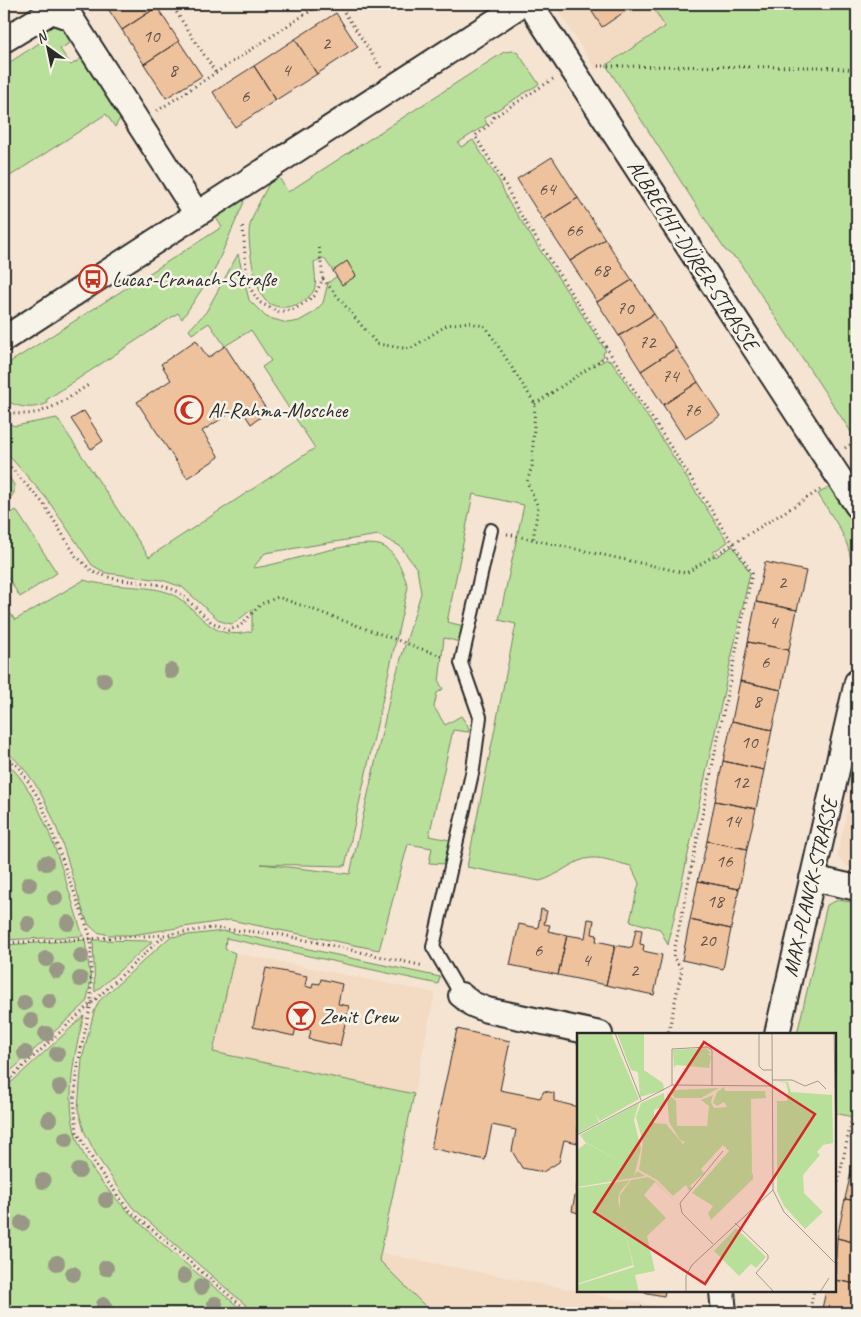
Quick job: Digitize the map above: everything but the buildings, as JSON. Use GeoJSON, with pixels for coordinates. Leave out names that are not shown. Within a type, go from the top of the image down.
{"type":"FeatureCollection","features":[{"type":"Feature","properties":{"kind":"street"},"geometry":{"type":"LineString","coordinates":[[4,340],[522,4]]}},
{"type":"Feature","properties":{"kind":"street","name":"ALBRECHT-DÜRER-STRASSE"},"geometry":{"type":"LineString","coordinates":[[530,4],[857,505]]}},
{"type":"Feature","properties":{"kind":"street"},"geometry":{"type":"LineString","coordinates":[[4,40],[35,19],[52,11],[71,18],[82,30],[138,124],[197,214]]}},
{"type":"Feature","properties":{"kind":"street","name":"MAX-PLANCK-STRASSE"},"geometry":{"type":"LineString","coordinates":[[777,1033],[857,682]]}},
{"type":"Feature","properties":{"kind":"street"},"geometry":{"type":"LineString","coordinates":[[812,878],[857,888]]}},
{"type":"Feature","properties":{"kind":"street"},"geometry":{"type":"LineString","coordinates":[[461,995],[472,1004],[487,1010],[595,1033]]}},
{"type":"Feature","properties":{"kind":"street"},"geometry":{"type":"LineString","coordinates":[[722,1292],[724,1313]]}},
{"type":"Feature","properties":{"kind":"lane"},"geometry":{"type":"LineString","coordinates":[[461,995],[433,947],[473,769],[480,718],[461,663],[490,530]]}},
{"type":"Feature","properties":{"kind":"path"},"geometry":{"type":"LineString","coordinates":[[171,4],[216,73]]}},
{"type":"Feature","properties":{"kind":"path"},"geometry":{"type":"LineString","coordinates":[[138,124],[321,4]]}},
{"type":"Feature","properties":{"kind":"path"},"geometry":{"type":"LineString","coordinates":[[339,4],[393,86]]}},
{"type":"Feature","properties":{"kind":"path"},"geometry":{"type":"LineString","coordinates":[[668,1033],[682,969],[673,957],[752,573],[518,209],[475,136],[490,124],[494,116],[570,68],[610,65],[819,67],[857,70]]}},
{"type":"Feature","properties":{"kind":"path"},"geometry":{"type":"LineString","coordinates":[[243,227],[248,284],[259,302],[278,312],[295,309],[314,296],[323,279]]}},
{"type":"Feature","properties":{"kind":"path"},"geometry":{"type":"LineString","coordinates":[[319,247],[323,279],[376,344],[410,349],[447,325],[468,322],[486,327],[535,404],[532,466],[526,482],[538,507],[534,540]]}},
{"type":"Feature","properties":{"kind":"path"},"geometry":{"type":"LineString","coordinates":[[535,404],[610,354]]}},
{"type":"Feature","properties":{"kind":"path"},"geometry":{"type":"LineString","coordinates":[[4,410],[25,415],[49,410],[90,384]]}},
{"type":"Feature","properties":{"kind":"path"},"geometry":{"type":"LineString","coordinates":[[4,460],[43,503],[76,556],[93,572],[114,579],[162,585],[179,592],[211,622],[228,630],[239,627],[261,604],[278,597],[461,663]]}},
{"type":"Feature","properties":{"kind":"path"},"geometry":{"type":"LineString","coordinates":[[490,530],[686,573],[840,478]]}},
{"type":"Feature","properties":{"kind":"path"},"geometry":{"type":"LineString","coordinates":[[4,756],[19,768],[41,802],[91,938],[91,1003],[79,1059],[75,1093],[77,1132],[98,1168],[128,1210],[250,1313]]}},
{"type":"Feature","properties":{"kind":"path"},"geometry":{"type":"LineString","coordinates":[[4,943],[165,935],[212,928],[278,934],[447,971]]}},
{"type":"Feature","properties":{"kind":"path"},"geometry":{"type":"LineString","coordinates":[[4,1084],[165,935]]}},
{"type":"Feature","properties":{"kind":"path"},"geometry":{"type":"LineString","coordinates":[[836,1192],[857,1094]]}},
{"type":"Feature","properties":{"kind":"path"},"geometry":{"type":"LineString","coordinates":[[809,1313],[814,1292]]}},
{"type":"Feature","properties":{"kind":"shaded area"},"geometry":{"type":"Polygon","coordinates":[[[554,4],[651,4],[665,26],[596,70],[554,4]]]}},
{"type":"Feature","properties":{"kind":"shaded area"},"geometry":{"type":"Polygon","coordinates":[[[857,768],[857,869],[847,866],[837,857],[857,768]]]}},
{"type":"Feature","properties":{"kind":"shaded area"},"geometry":{"type":"Polygon","coordinates":[[[235,953],[435,993],[414,1094],[213,1052],[235,953]]]}},
{"type":"Feature","properties":{"kind":"shaded area"},"geometry":{"type":"Polygon","coordinates":[[[380,1253],[692,1313],[432,1313],[379,1260],[380,1253]]]}},
{"type":"Feature","properties":{"kind":"green space"},"geometry":{"type":"Polygon","coordinates":[[[651,4],[857,4],[857,441],[738,260],[725,250],[606,65],[665,27],[651,4]]]}},
{"type":"Feature","properties":{"kind":"green space"},"geometry":{"type":"Polygon","coordinates":[[[53,22],[68,28],[78,38],[60,49],[71,65],[87,55],[122,115],[115,127],[106,114],[4,180],[4,66],[44,40],[36,27],[53,22]]]}},
{"type":"Feature","properties":{"kind":"green space"},"geometry":{"type":"Polygon","coordinates":[[[513,51],[518,53],[539,84],[484,118],[487,124],[458,143],[461,147],[473,140],[500,182],[508,201],[606,351],[603,353],[604,356],[598,361],[600,363],[607,359],[608,361],[611,360],[728,542],[713,552],[716,557],[733,546],[750,573],[668,945],[660,929],[630,921],[639,883],[631,866],[606,859],[584,859],[540,881],[467,867],[516,624],[499,620],[524,505],[473,494],[447,622],[464,626],[460,642],[444,638],[439,682],[443,689],[437,693],[434,707],[445,725],[461,716],[468,726],[469,732],[453,730],[429,836],[450,840],[445,864],[429,863],[432,848],[408,844],[379,950],[230,920],[131,935],[109,935],[97,932],[89,925],[84,914],[64,848],[46,803],[35,783],[21,765],[4,750],[4,604],[15,620],[84,580],[95,583],[146,588],[168,593],[187,604],[210,625],[227,633],[252,631],[252,609],[231,624],[220,621],[182,587],[162,580],[106,573],[92,565],[47,499],[4,450],[4,422],[15,426],[57,418],[149,557],[315,448],[262,367],[271,361],[251,330],[225,346],[209,323],[192,334],[189,330],[206,312],[238,254],[249,300],[266,317],[287,323],[299,321],[313,313],[323,303],[328,283],[337,276],[342,284],[356,276],[347,262],[333,271],[324,258],[314,262],[316,281],[314,289],[303,301],[296,305],[283,307],[270,304],[265,300],[255,275],[250,252],[249,232],[260,200],[273,176],[276,173],[288,192],[504,52],[513,51]],[[378,535],[265,553],[253,568],[342,547],[376,544],[386,548],[394,556],[408,587],[345,866],[261,864],[350,874],[392,688],[421,593],[417,569],[400,546],[378,535]]]}},
{"type":"Feature","properties":{"kind":"green space"},"geometry":{"type":"Polygon","coordinates":[[[240,198],[244,202],[214,271],[182,319],[178,313],[46,400],[48,403],[36,407],[25,407],[4,399],[4,366],[222,227],[214,215],[240,198]]]}},
{"type":"Feature","properties":{"kind":"green space"},"geometry":{"type":"Polygon","coordinates":[[[4,468],[14,485],[14,493],[4,506],[4,468]]]}},
{"type":"Feature","properties":{"kind":"green space"},"geometry":{"type":"Polygon","coordinates":[[[831,486],[857,529],[857,589],[852,587],[851,559],[844,537],[818,494],[831,486]]]}},
{"type":"Feature","properties":{"kind":"green space"},"geometry":{"type":"Polygon","coordinates":[[[16,510],[57,573],[20,597],[4,571],[4,518],[16,510]]]}},
{"type":"Feature","properties":{"kind":"green space"},"geometry":{"type":"Polygon","coordinates":[[[4,761],[18,775],[31,794],[42,817],[62,867],[83,936],[4,940],[4,761]]]}},
{"type":"Feature","properties":{"kind":"green space"},"geometry":{"type":"Polygon","coordinates":[[[838,900],[857,903],[857,1118],[836,1113],[836,1033],[797,1033],[827,905],[838,900]]]}},
{"type":"Feature","properties":{"kind":"green space"},"geometry":{"type":"Polygon","coordinates":[[[224,931],[440,977],[438,984],[226,938],[225,949],[235,953],[213,1052],[414,1094],[379,1260],[432,1313],[255,1313],[132,1207],[98,1158],[84,1131],[78,1109],[82,1059],[94,1012],[99,1001],[170,937],[224,931]]]}},
{"type":"Feature","properties":{"kind":"green space"},"geometry":{"type":"Polygon","coordinates":[[[85,940],[91,981],[86,1003],[4,1077],[4,945],[85,940]]]}},
{"type":"Feature","properties":{"kind":"green space"},"geometry":{"type":"Polygon","coordinates":[[[93,940],[153,941],[95,992],[93,940]]]}},
{"type":"Feature","properties":{"kind":"green space"},"geometry":{"type":"Polygon","coordinates":[[[84,1016],[74,1060],[71,1106],[76,1136],[86,1159],[103,1184],[149,1232],[246,1313],[4,1313],[4,1089],[84,1016]]]}},
{"type":"Feature","properties":{"kind":"place","name":"Lucas-Cranach-Straße"},"geometry":{"type":"Point","coordinates":[93,279]}},
{"type":"Feature","properties":{"kind":"place","name":"Al-Rahma-Moschee"},"geometry":{"type":"Point","coordinates":[189,410]}},
{"type":"Feature","properties":{"kind":"place","name":"Zenit Crew"},"geometry":{"type":"Point","coordinates":[301,1016]}}]}
